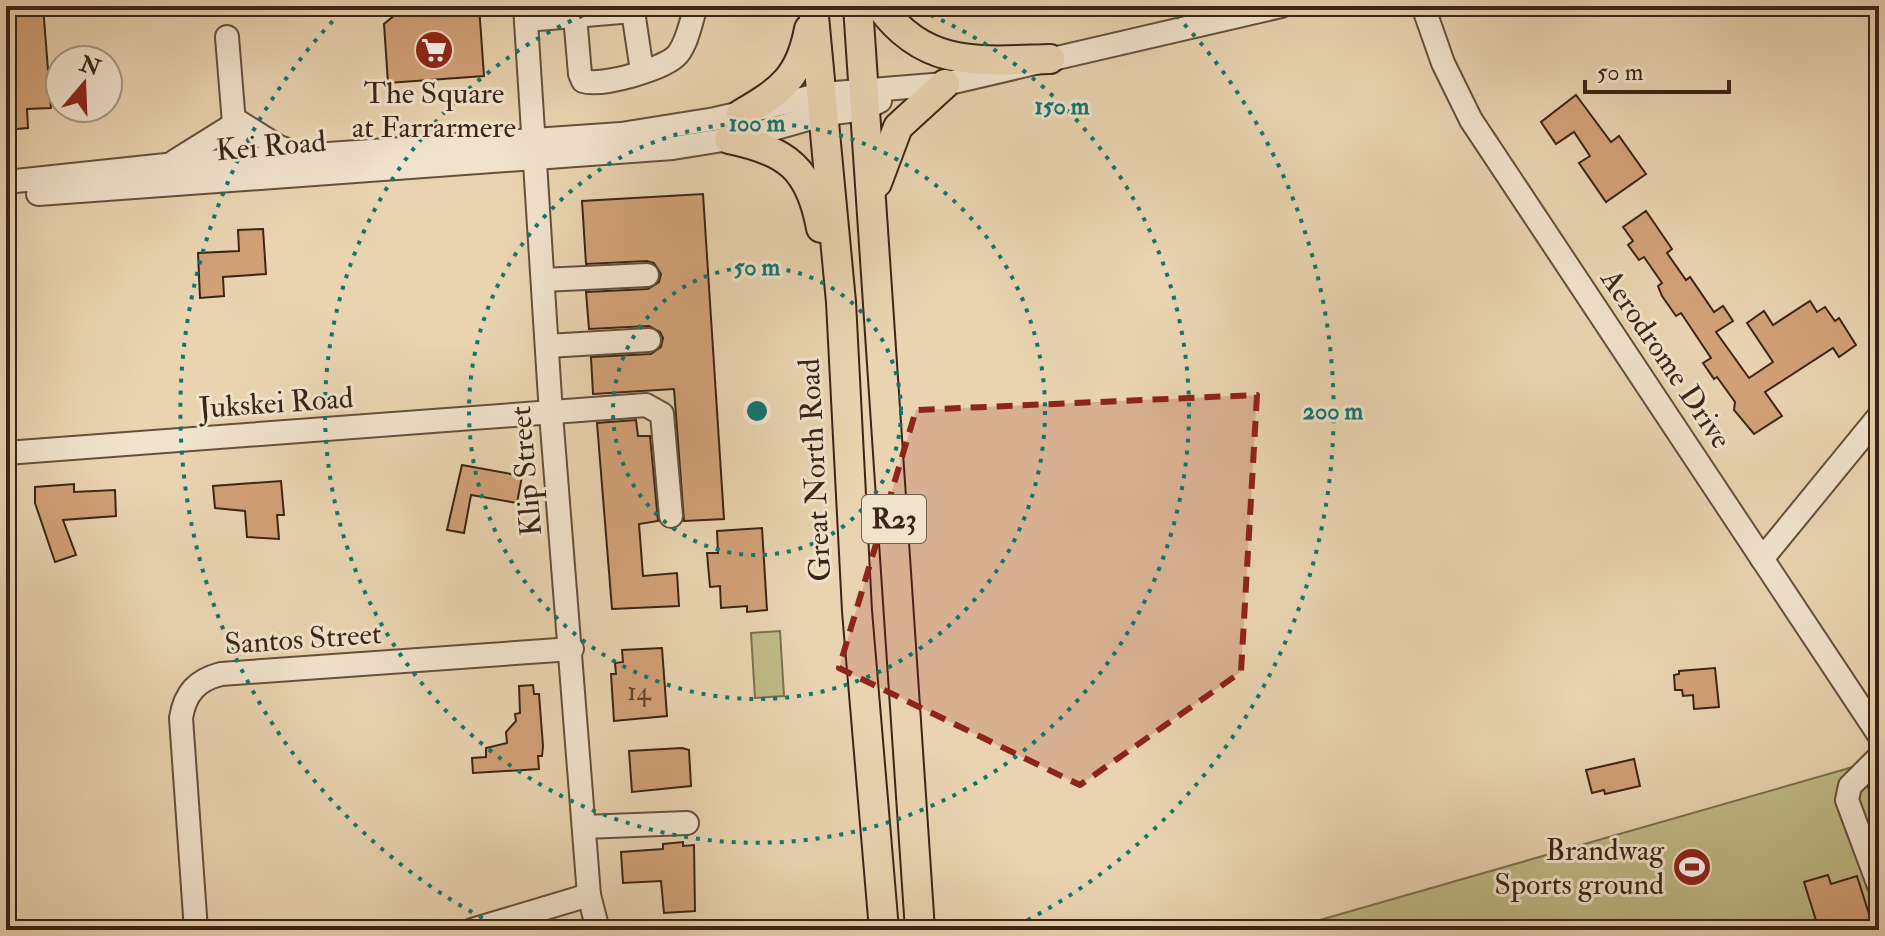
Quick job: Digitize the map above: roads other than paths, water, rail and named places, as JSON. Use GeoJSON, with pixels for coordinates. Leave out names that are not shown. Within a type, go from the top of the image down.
{"type":"FeatureCollection","features":[{"type":"Feature","properties":{"kind":"main road","name":"R23"},"geometry":{"type":"LineString","coordinates":[[858,6],[920,930]]}},
{"type":"Feature","properties":{"kind":"main road"},"geometry":{"type":"LineString","coordinates":[[880,6],[910,39],[947,56],[997,60],[1050,59]]}},
{"type":"Feature","properties":{"kind":"main road"},"geometry":{"type":"LineString","coordinates":[[741,114],[775,94],[799,67],[813,7]]}},
{"type":"Feature","properties":{"kind":"main road","name":"Great North Road"},"geometry":{"type":"LineString","coordinates":[[813,7],[841,302],[857,611],[884,930]]}},
{"type":"Feature","properties":{"kind":"main road"},"geometry":{"type":"LineString","coordinates":[[872,199],[898,127],[945,84]]}},
{"type":"Feature","properties":{"kind":"main road"},"geometry":{"type":"LineString","coordinates":[[729,139],[772,151],[789,160],[808,182],[841,302]]}},
{"type":"Feature","properties":{"kind":"street"},"geometry":{"type":"LineString","coordinates":[[575,16],[583,81],[600,84],[642,71],[677,55],[696,6]]}},
{"type":"Feature","properties":{"kind":"street"},"geometry":{"type":"LineString","coordinates":[[824,104],[945,84],[1281,6]]}},
{"type":"Feature","properties":{"kind":"street","name":"Aerodrome Drive"},"geometry":{"type":"LineString","coordinates":[[1423,6],[1443,63],[1471,120],[1879,735]]}},
{"type":"Feature","properties":{"kind":"street"},"geometry":{"type":"LineString","coordinates":[[525,13],[575,16],[635,9],[642,71]]}},
{"type":"Feature","properties":{"kind":"street","name":"Klip Street"},"geometry":{"type":"LineString","coordinates":[[525,13],[551,414],[572,649],[589,895],[598,930]]}},
{"type":"Feature","properties":{"kind":"street"},"geometry":{"type":"LineString","coordinates":[[227,37],[238,169]]}},
{"type":"Feature","properties":{"kind":"street","name":"Kei Road"},"geometry":{"type":"LineString","coordinates":[[6,196],[238,169],[535,150],[741,114],[824,104]]}},
{"type":"Feature","properties":{"kind":"street","name":"Kei Road"},"geometry":{"type":"LineString","coordinates":[[6,182],[166,165],[238,169],[302,155],[673,148],[729,139],[824,104]]}},
{"type":"Feature","properties":{"kind":"street"},"geometry":{"type":"LineString","coordinates":[[236,122],[279,147],[302,155]]}},
{"type":"Feature","properties":{"kind":"street"},"geometry":{"type":"LineString","coordinates":[[166,165],[201,148],[236,122]]}},
{"type":"Feature","properties":{"kind":"street"},"geometry":{"type":"LineString","coordinates":[[543,280],[647,275]]}},
{"type":"Feature","properties":{"kind":"street"},"geometry":{"type":"LineString","coordinates":[[547,346],[649,340]]}},
{"type":"Feature","properties":{"kind":"street","name":"Jukskei Road"},"geometry":{"type":"LineString","coordinates":[[6,453],[655,408],[662,414],[671,516]]}},
{"type":"Feature","properties":{"kind":"street"},"geometry":{"type":"LineString","coordinates":[[1762,559],[1879,416]]}},
{"type":"Feature","properties":{"kind":"street","name":"Santos Street"},"geometry":{"type":"LineString","coordinates":[[196,930],[181,718],[184,701],[194,686],[207,677],[221,674],[572,649]]}},
{"type":"Feature","properties":{"kind":"street"},"geometry":{"type":"LineString","coordinates":[[1879,757],[1859,776],[1848,793],[1848,807],[1879,886]]}},
{"type":"Feature","properties":{"kind":"street"},"geometry":{"type":"LineString","coordinates":[[584,827],[687,823]]}},
{"type":"Feature","properties":{"kind":"street"},"geometry":{"type":"LineString","coordinates":[[1860,834],[1879,851]]}},
{"type":"Feature","properties":{"kind":"street"},"geometry":{"type":"LineString","coordinates":[[472,930],[589,895]]}},
{"type":"Feature","properties":{"kind":"place","name":"The Square at Farrarmere"},"geometry":{"type":"Point","coordinates":[434,50]}},
{"type":"Feature","properties":{"kind":"place","name":"Brandwag Sports ground"},"geometry":{"type":"Point","coordinates":[1692,867]}}]}
